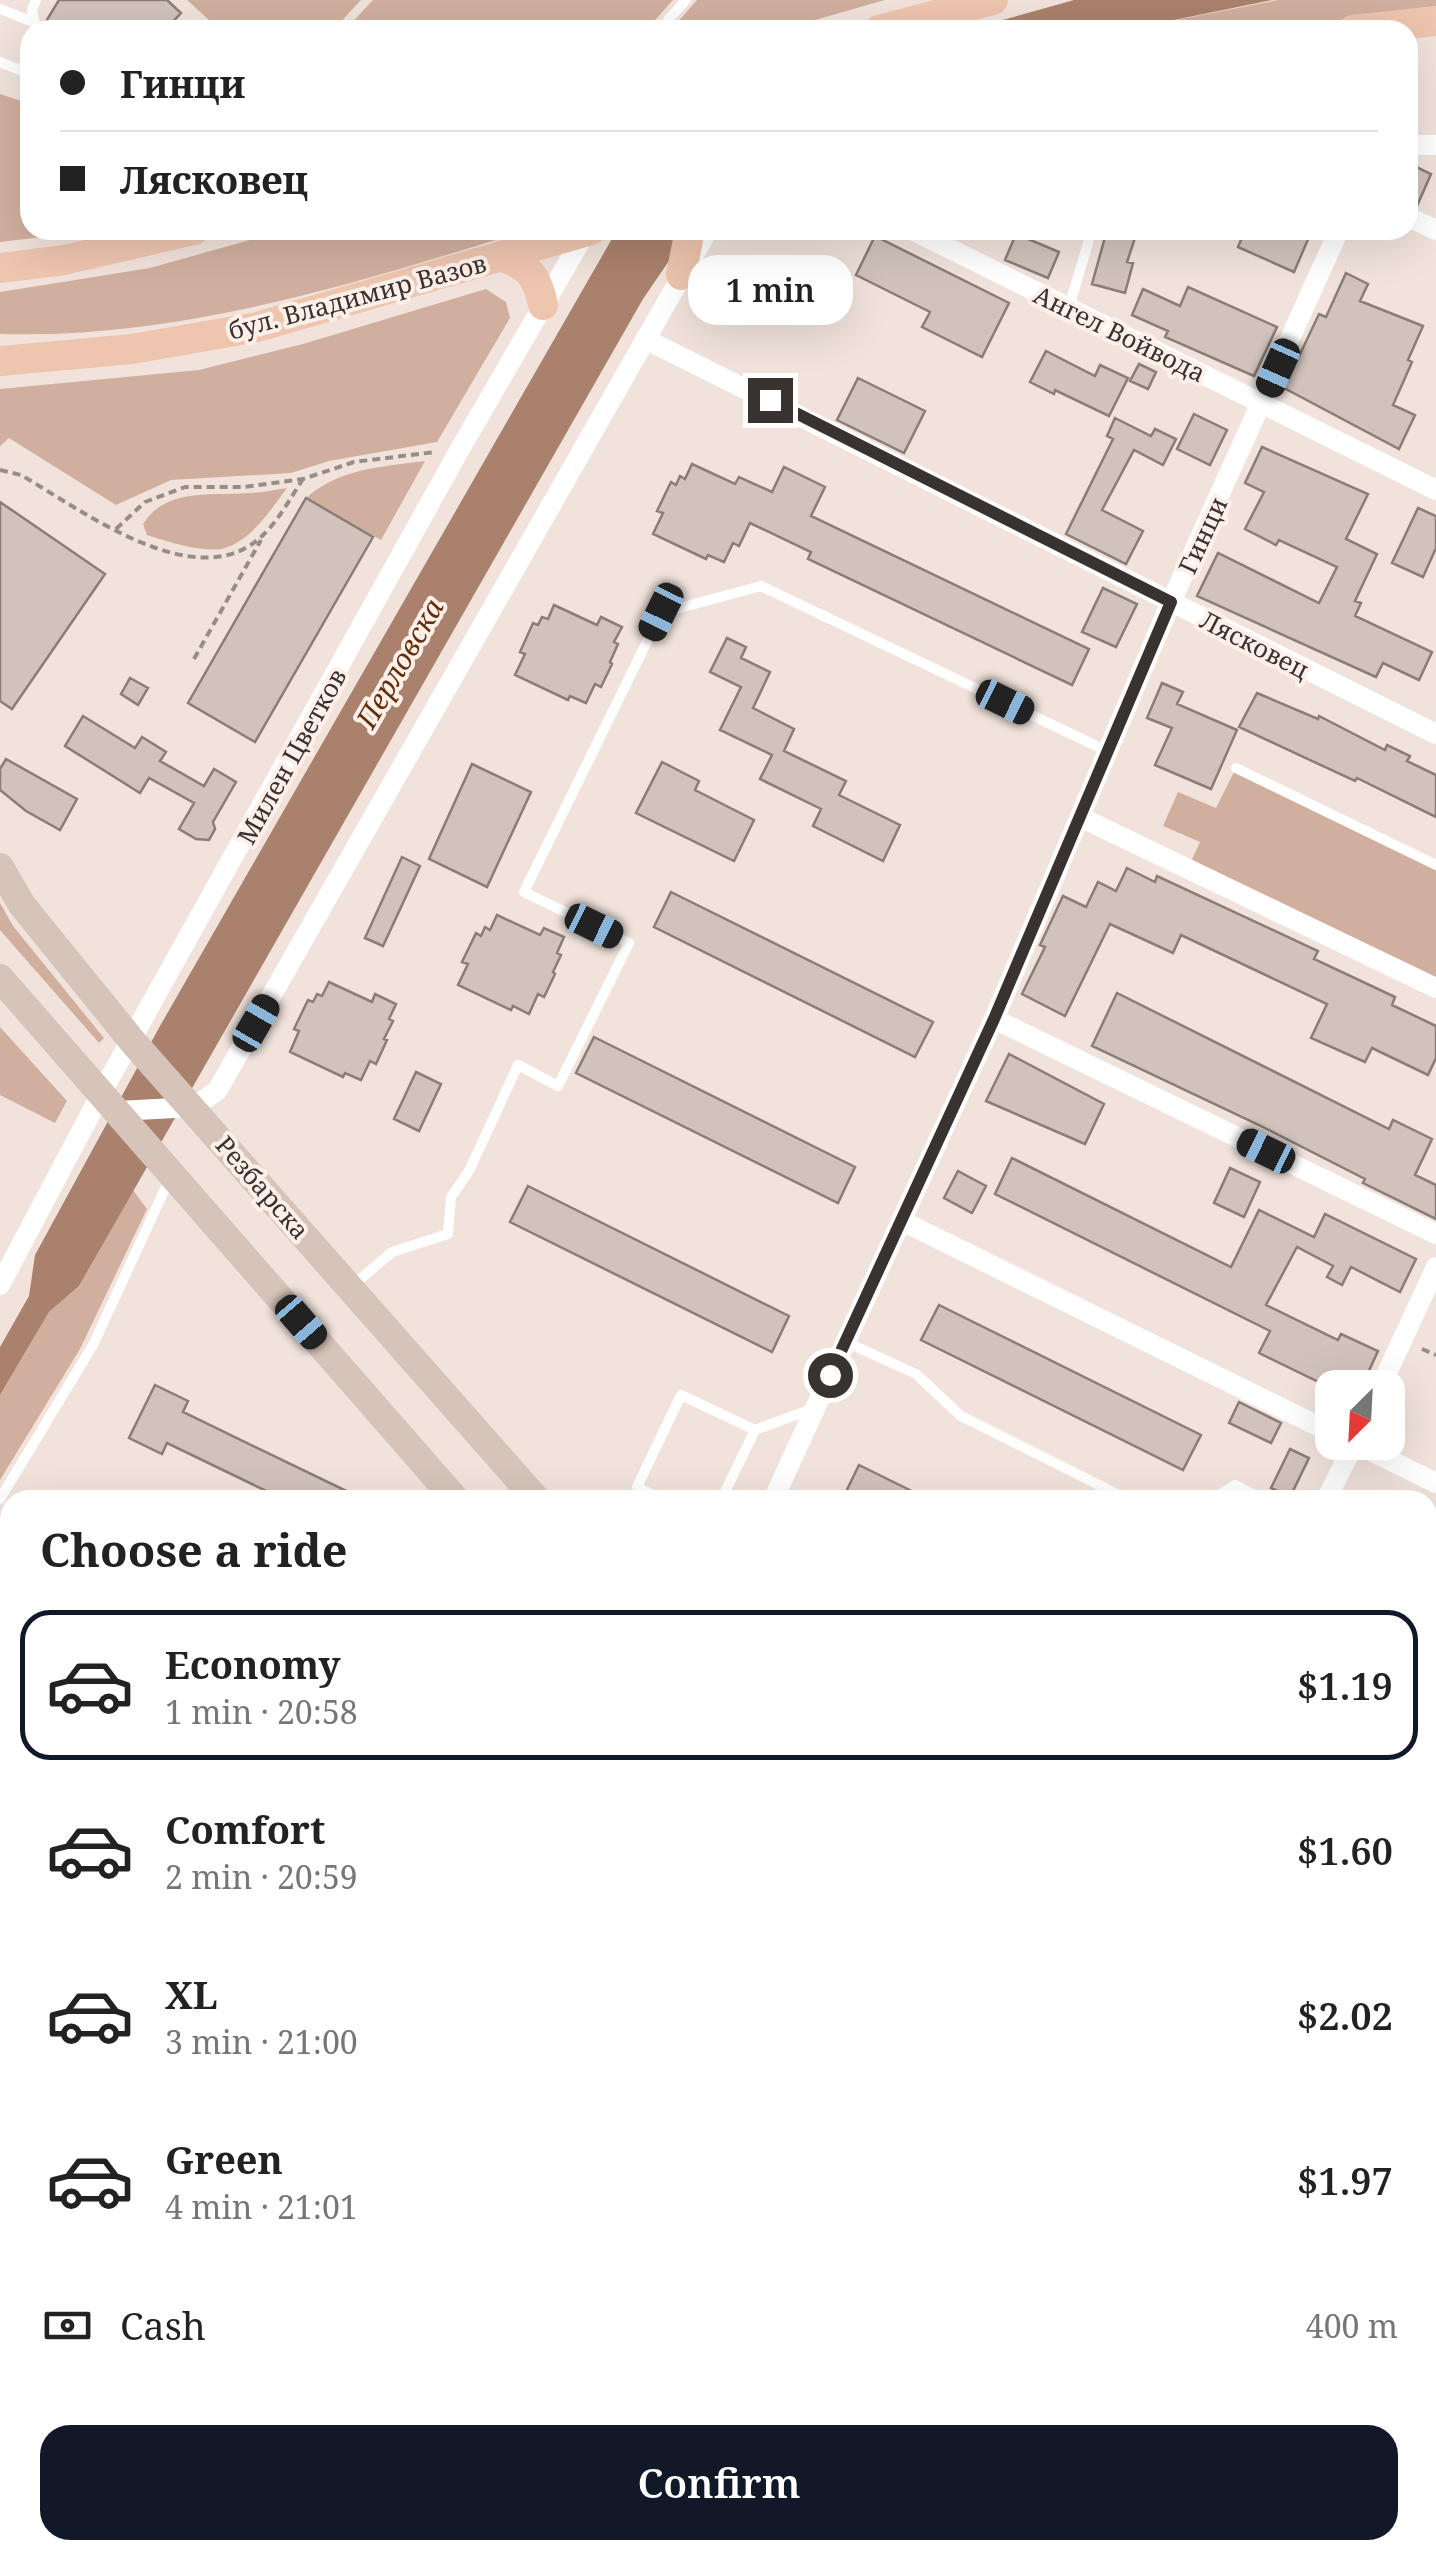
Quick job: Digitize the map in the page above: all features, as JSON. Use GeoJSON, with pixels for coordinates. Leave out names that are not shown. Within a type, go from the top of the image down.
{"type":"FeatureCollection","features":[{"type":"Feature","properties":{"kind":"main road"},"geometry":{"type":"LineString","coordinates":[[917,20],[993,0]]}},
{"type":"Feature","properties":{"kind":"main road"},"geometry":{"type":"LineString","coordinates":[[0,268],[64,260],[149,240]]}},
{"type":"Feature","properties":{"kind":"main road","name":"бул. Владимир Вазов"},"geometry":{"type":"LineString","coordinates":[[3,361],[132,349],[257,328],[555,240]]}},
{"type":"Feature","properties":{"kind":"main road"},"geometry":{"type":"LineString","coordinates":[[681,275],[688,240]]}},
{"type":"Feature","properties":{"kind":"main road"},"geometry":{"type":"LineString","coordinates":[[501,256],[531,270],[538,281],[543,305]]}},
{"type":"Feature","properties":{"kind":"street","name":"Милен Цветков"},"geometry":{"type":"LineString","coordinates":[[0,1285],[110,1102],[133,1042],[460,449],[582,240]]}},
{"type":"Feature","properties":{"kind":"street"},"geometry":{"type":"LineString","coordinates":[[110,1102],[193,1108],[217,1091],[702,240]]}},
{"type":"Feature","properties":{"kind":"street","name":"Ангел Войвода"},"geometry":{"type":"LineString","coordinates":[[932,240],[1436,490]]}},
{"type":"Feature","properties":{"kind":"street","name":"Гинци"},"geometry":{"type":"LineString","coordinates":[[778,1490],[994,1019],[1171,602],[1335,240]]}},
{"type":"Feature","properties":{"kind":"street","name":"Лясковец"},"geometry":{"type":"LineString","coordinates":[[645,339],[1436,734]]}},
{"type":"Feature","properties":{"kind":"street"},"geometry":{"type":"LineString","coordinates":[[1080,817],[1436,988]]}},
{"type":"Feature","properties":{"kind":"street","name":"Резбарска"},"geometry":{"type":"LineString","coordinates":[[0,866],[22,905],[133,1042],[529,1490]]}},
{"type":"Feature","properties":{"kind":"street"},"geometry":{"type":"LineString","coordinates":[[0,978],[447,1490]]}},
{"type":"Feature","properties":{"kind":"street"},"geometry":{"type":"LineString","coordinates":[[994,1019],[1436,1234]]}},
{"type":"Feature","properties":{"kind":"street"},"geometry":{"type":"LineString","coordinates":[[902,1220],[1315,1425]]}},
{"type":"Feature","properties":{"kind":"street"},"geometry":{"type":"LineString","coordinates":[[1388,1370],[1436,1267]]}},
{"type":"Feature","properties":{"kind":"street"},"geometry":{"type":"LineString","coordinates":[[1331,1490],[1345,1460]]}},
{"type":"Feature","properties":{"kind":"street"},"geometry":{"type":"LineString","coordinates":[[1388,1460],[1436,1483]]}},
{"type":"Feature","properties":{"kind":"lane"},"geometry":{"type":"LineString","coordinates":[[668,20],[686,0]]}},
{"type":"Feature","properties":{"kind":"lane"},"geometry":{"type":"LineString","coordinates":[[1068,307],[1089,240]]}},
{"type":"Feature","properties":{"kind":"lane"},"geometry":{"type":"LineString","coordinates":[[350,1288],[392,1252],[448,1234],[451,1196],[469,1171],[518,1065],[558,1086],[629,944],[524,892],[661,612],[761,586],[1109,752]]}},
{"type":"Feature","properties":{"kind":"lane"},"geometry":{"type":"LineString","coordinates":[[1236,768],[1436,865]]}},
{"type":"Feature","properties":{"kind":"lane"},"geometry":{"type":"LineString","coordinates":[[6,1490],[93,1345],[172,1174]]}},
{"type":"Feature","properties":{"kind":"lane"},"geometry":{"type":"LineString","coordinates":[[846,1342],[916,1374],[961,1416],[1109,1490]]}},
{"type":"Feature","properties":{"kind":"lane"},"geometry":{"type":"LineString","coordinates":[[643,1490],[637,1487],[681,1395],[754,1430]]}},
{"type":"Feature","properties":{"kind":"lane"},"geometry":{"type":"LineString","coordinates":[[726,1490],[754,1430],[813,1408]]}},
{"type":"Feature","properties":{"kind":"path"},"geometry":{"type":"LineString","coordinates":[[116,529],[145,502],[185,487],[303,479],[354,462],[460,449]]}},
{"type":"Feature","properties":{"kind":"path"},"geometry":{"type":"LineString","coordinates":[[0,470],[21,475],[151,549],[207,559],[235,554],[263,536]]}},
{"type":"Feature","properties":{"kind":"path"},"geometry":{"type":"LineString","coordinates":[[194,659],[263,536],[303,479]]}},
{"type":"Feature","properties":{"kind":"shaded area"},"geometry":{"type":"Polygon","coordinates":[[[187,0],[361,0],[342,20],[209,20],[187,0]]]}},
{"type":"Feature","properties":{"kind":"shaded area"},"geometry":{"type":"Polygon","coordinates":[[[373,0],[673,0],[655,20],[354,20],[373,0]]]}},
{"type":"Feature","properties":{"kind":"shaded area"},"geometry":{"type":"Polygon","coordinates":[[[697,0],[885,0],[815,20],[680,20],[697,0]]]}},
{"type":"Feature","properties":{"kind":"shaded area"},"geometry":{"type":"Polygon","coordinates":[[[1278,0],[1436,0],[1436,6],[1339,20],[1176,20],[1278,0]]]}},
{"type":"Feature","properties":{"kind":"shaded area"},"geometry":{"type":"Polygon","coordinates":[[[0,94],[20,101],[20,240],[0,242],[0,94]]]}},
{"type":"Feature","properties":{"kind":"shaded area"},"geometry":{"type":"Polygon","coordinates":[[[249,240],[495,240],[333,288],[202,317],[68,333],[0,334],[0,292],[150,268],[249,240]]]}},
{"type":"Feature","properties":{"kind":"shaded area"},"geometry":{"type":"Polygon","coordinates":[[[486,289],[506,302],[510,318],[437,442],[329,461],[291,473],[171,480],[116,505],[9,438],[0,446],[0,389],[199,370],[303,344],[486,289]]]}},
{"type":"Feature","properties":{"kind":"shaded area"},"geometry":{"type":"Polygon","coordinates":[[[425,461],[381,540],[306,498],[347,475],[425,461]]]}},
{"type":"Feature","properties":{"kind":"shaded area"},"geometry":{"type":"Polygon","coordinates":[[[287,488],[252,531],[225,548],[197,548],[164,540],[147,535],[143,524],[153,512],[176,499],[287,488]]]}},
{"type":"Feature","properties":{"kind":"shaded area"},"geometry":{"type":"Polygon","coordinates":[[[1236,768],[1436,865],[1436,988],[1188,868],[1200,842],[1163,826],[1178,792],[1216,808],[1236,768]]]}},
{"type":"Feature","properties":{"kind":"shaded area"},"geometry":{"type":"Polygon","coordinates":[[[0,903],[13,926],[104,1038],[99,1043],[0,930],[0,903]]]}},
{"type":"Feature","properties":{"kind":"shaded area"},"geometry":{"type":"Polygon","coordinates":[[[0,1027],[67,1101],[55,1123],[0,1095],[0,1027]]]}},
{"type":"Feature","properties":{"kind":"shaded area"},"geometry":{"type":"Polygon","coordinates":[[[133,1190],[147,1209],[80,1349],[0,1480],[0,1395],[49,1312],[79,1286],[133,1190]]]}},
{"type":"Feature","properties":{"kind":"water"},"geometry":{"type":"Polygon","coordinates":[[[1074,0],[1272,0],[1174,20],[1003,20],[1074,0]]]}},
{"type":"Feature","properties":{"kind":"water","name":"Перловска"},"geometry":{"type":"Polygon","coordinates":[[[611,240],[683,240],[643,299],[79,1286],[49,1312],[0,1395],[0,1347],[29,1296],[35,1255],[160,1026],[611,240]]]}},
{"type":"Feature","properties":{"kind":"building"},"geometry":{"type":"Polygon","coordinates":[[[59,0],[167,0],[181,13],[174,20],[47,20],[59,0]]]}},
{"type":"Feature","properties":{"kind":"building"},"geometry":{"type":"Polygon","coordinates":[[[1418,168],[1431,174],[1418,204],[1418,168]]]}},
{"type":"Feature","properties":{"kind":"building"},"geometry":{"type":"Polygon","coordinates":[[[873,240],[883,240],[1009,303],[982,357],[922,327],[930,312],[856,275],[873,240]]]}},
{"type":"Feature","properties":{"kind":"building"},"geometry":{"type":"Polygon","coordinates":[[[1013,240],[1030,240],[1059,252],[1048,278],[1005,260],[1013,240]]]}},
{"type":"Feature","properties":{"kind":"building"},"geometry":{"type":"Polygon","coordinates":[[[1104,240],[1134,240],[1127,262],[1133,263],[1125,293],[1092,284],[1104,240]]]}},
{"type":"Feature","properties":{"kind":"building"},"geometry":{"type":"Polygon","coordinates":[[[1241,240],[1308,240],[1294,272],[1238,247],[1241,240]]]}},
{"type":"Feature","properties":{"kind":"building"},"geometry":{"type":"Polygon","coordinates":[[[1346,273],[1368,284],[1360,301],[1423,326],[1393,405],[1415,415],[1399,449],[1284,388],[1319,314],[1326,317],[1346,273]]]}},
{"type":"Feature","properties":{"kind":"building"},"geometry":{"type":"Polygon","coordinates":[[[1188,287],[1277,327],[1254,376],[1165,337],[1168,331],[1132,315],[1143,289],[1180,306],[1188,287]]]}},
{"type":"Feature","properties":{"kind":"building"},"geometry":{"type":"Polygon","coordinates":[[[1046,351],[1095,376],[1100,365],[1128,378],[1109,416],[1030,382],[1046,351]]]}},
{"type":"Feature","properties":{"kind":"building"},"geometry":{"type":"Polygon","coordinates":[[[1139,364],[1156,372],[1148,389],[1130,381],[1139,364]]]}},
{"type":"Feature","properties":{"kind":"building"},"geometry":{"type":"Polygon","coordinates":[[[858,378],[925,411],[904,453],[837,420],[858,378]]]}},
{"type":"Feature","properties":{"kind":"building"},"geometry":{"type":"Polygon","coordinates":[[[1194,414],[1227,430],[1210,465],[1177,449],[1194,414]]]}},
{"type":"Feature","properties":{"kind":"building"},"geometry":{"type":"Polygon","coordinates":[[[1115,418],[1151,436],[1155,429],[1176,439],[1163,465],[1134,450],[1102,510],[1143,531],[1126,564],[1066,534],[1113,439],[1107,436],[1115,418]]]}},
{"type":"Feature","properties":{"kind":"building"},"geometry":{"type":"Polygon","coordinates":[[[1262,447],[1368,494],[1346,539],[1377,554],[1355,601],[1361,603],[1355,616],[1432,652],[1419,680],[1383,663],[1376,677],[1197,596],[1218,553],[1319,603],[1337,567],[1245,529],[1264,492],[1245,483],[1262,447]]]}},
{"type":"Feature","properties":{"kind":"building"},"geometry":{"type":"Polygon","coordinates":[[[692,464],[735,484],[739,477],[772,492],[784,467],[825,487],[811,516],[1089,649],[1072,685],[808,559],[811,552],[750,523],[739,546],[733,543],[724,562],[708,555],[706,559],[653,534],[663,513],[657,511],[671,482],[676,485],[680,476],[685,479],[692,464]]]}},
{"type":"Feature","properties":{"kind":"building"},"geometry":{"type":"Polygon","coordinates":[[[306,498],[373,537],[255,742],[188,703],[306,498]]]}},
{"type":"Feature","properties":{"kind":"building"},"geometry":{"type":"Polygon","coordinates":[[[0,502],[105,574],[12,709],[0,701],[0,502]]]}},
{"type":"Feature","properties":{"kind":"building"},"geometry":{"type":"Polygon","coordinates":[[[1418,508],[1436,516],[1436,548],[1423,577],[1392,563],[1418,508]]]}},
{"type":"Feature","properties":{"kind":"building"},"geometry":{"type":"Polygon","coordinates":[[[1103,588],[1137,604],[1116,647],[1082,632],[1103,588]]]}},
{"type":"Feature","properties":{"kind":"building"},"geometry":{"type":"Polygon","coordinates":[[[554,605],[597,625],[601,617],[622,627],[614,642],[618,644],[612,664],[601,687],[595,684],[586,703],[570,696],[568,700],[515,675],[533,623],[538,625],[542,617],[548,619],[554,605]]]}},
{"type":"Feature","properties":{"kind":"building"},"geometry":{"type":"Polygon","coordinates":[[[727,638],[746,647],[741,658],[770,672],[753,708],[794,729],[784,751],[846,781],[839,795],[900,825],[883,861],[813,826],[821,809],[760,779],[772,755],[720,730],[741,687],[710,672],[727,638]]]}},
{"type":"Feature","properties":{"kind":"building"},"geometry":{"type":"Polygon","coordinates":[[[130,678],[148,688],[138,705],[121,694],[130,678]]]}},
{"type":"Feature","properties":{"kind":"building"},"geometry":{"type":"Polygon","coordinates":[[[1162,683],[1183,692],[1177,704],[1237,730],[1211,789],[1155,765],[1172,728],[1147,718],[1162,683]]]}},
{"type":"Feature","properties":{"kind":"building"},"geometry":{"type":"Polygon","coordinates":[[[1257,693],[1318,719],[1319,716],[1385,750],[1387,745],[1410,756],[1407,761],[1436,775],[1436,817],[1239,727],[1257,693]]]}},
{"type":"Feature","properties":{"kind":"building"},"geometry":{"type":"Polygon","coordinates":[[[83,716],[135,748],[142,737],[166,752],[160,761],[204,786],[214,769],[236,782],[213,822],[215,829],[209,840],[196,839],[179,829],[194,803],[149,778],[140,793],[65,746],[83,716]]]}},
{"type":"Feature","properties":{"kind":"building"},"geometry":{"type":"Polygon","coordinates":[[[6,759],[77,799],[60,830],[26,811],[0,790],[0,769],[6,759]]]}},
{"type":"Feature","properties":{"kind":"building"},"geometry":{"type":"Polygon","coordinates":[[[662,762],[699,781],[695,790],[754,820],[734,861],[636,813],[662,762]]]}},
{"type":"Feature","properties":{"kind":"building"},"geometry":{"type":"Polygon","coordinates":[[[472,764],[531,792],[487,887],[429,859],[472,764]]]}},
{"type":"Feature","properties":{"kind":"building"},"geometry":{"type":"Polygon","coordinates":[[[402,857],[420,866],[383,946],[365,938],[402,857]]]}},
{"type":"Feature","properties":{"kind":"building"},"geometry":{"type":"Polygon","coordinates":[[[1127,868],[1155,882],[1157,876],[1318,951],[1314,959],[1395,997],[1392,1005],[1436,1026],[1436,1058],[1428,1075],[1372,1048],[1365,1062],[1311,1038],[1327,1004],[1181,935],[1173,953],[1110,924],[1065,1016],[1022,994],[1045,947],[1040,945],[1063,896],[1086,907],[1098,882],[1116,891],[1127,868]]]}},
{"type":"Feature","properties":{"kind":"building"},"geometry":{"type":"Polygon","coordinates":[[[671,892],[933,1022],[915,1057],[654,927],[671,892]]]}},
{"type":"Feature","properties":{"kind":"building"},"geometry":{"type":"Polygon","coordinates":[[[497,915],[540,935],[544,928],[564,937],[557,953],[561,955],[555,974],[544,997],[538,994],[529,1014],[513,1006],[511,1010],[458,985],[468,964],[462,962],[476,933],[481,936],[485,927],[490,930],[497,915]]]}},
{"type":"Feature","properties":{"kind":"building"},"geometry":{"type":"Polygon","coordinates":[[[329,982],[372,1002],[375,994],[396,1004],[376,1064],[370,1061],[361,1080],[345,1073],[343,1077],[290,1052],[299,1031],[294,1029],[308,1000],[313,1002],[317,994],[322,996],[329,982]]]}},
{"type":"Feature","properties":{"kind":"building"},"geometry":{"type":"Polygon","coordinates":[[[1117,993],[1389,1129],[1393,1120],[1432,1139],[1415,1175],[1436,1185],[1436,1219],[1259,1125],[1092,1046],[1117,993]]]}},
{"type":"Feature","properties":{"kind":"building"},"geometry":{"type":"Polygon","coordinates":[[[594,1037],[855,1167],[838,1203],[576,1073],[594,1037]]]}},
{"type":"Feature","properties":{"kind":"building"},"geometry":{"type":"Polygon","coordinates":[[[1009,1054],[1104,1104],[1085,1144],[986,1101],[1009,1054]]]}},
{"type":"Feature","properties":{"kind":"building"},"geometry":{"type":"Polygon","coordinates":[[[416,1072],[441,1084],[419,1131],[394,1119],[416,1072]]]}},
{"type":"Feature","properties":{"kind":"building"},"geometry":{"type":"Polygon","coordinates":[[[1012,1158],[1231,1267],[1259,1210],[1314,1237],[1325,1214],[1416,1259],[1400,1292],[1351,1267],[1342,1285],[1327,1277],[1333,1266],[1297,1247],[1266,1305],[1338,1340],[1341,1334],[1378,1351],[1369,1370],[1315,1370],[1315,1380],[1259,1353],[1270,1331],[995,1194],[1012,1158]]]}},
{"type":"Feature","properties":{"kind":"building"},"geometry":{"type":"Polygon","coordinates":[[[1230,1168],[1260,1182],[1244,1217],[1214,1203],[1230,1168]]]}},
{"type":"Feature","properties":{"kind":"building"},"geometry":{"type":"Polygon","coordinates":[[[958,1171],[986,1186],[972,1213],[944,1198],[958,1171]]]}},
{"type":"Feature","properties":{"kind":"building"},"geometry":{"type":"Polygon","coordinates":[[[528,1186],[789,1316],[772,1352],[510,1222],[528,1186]]]}},
{"type":"Feature","properties":{"kind":"building"},"geometry":{"type":"Polygon","coordinates":[[[939,1305],[1201,1435],[1183,1470],[921,1340],[939,1305]]]}},
{"type":"Feature","properties":{"kind":"building"},"geometry":{"type":"Polygon","coordinates":[[[155,1385],[188,1401],[183,1412],[344,1490],[264,1490],[167,1443],[162,1454],[129,1438],[155,1385]]]}},
{"type":"Feature","properties":{"kind":"building"},"geometry":{"type":"Polygon","coordinates":[[[1239,1402],[1281,1423],[1271,1443],[1229,1423],[1239,1402]]]}},
{"type":"Feature","properties":{"kind":"building"},"geometry":{"type":"Polygon","coordinates":[[[1290,1449],[1309,1458],[1293,1490],[1271,1488],[1290,1449]]]}},
{"type":"Feature","properties":{"kind":"building"},"geometry":{"type":"Polygon","coordinates":[[[859,1465],[910,1490],[847,1490],[859,1465]]]}},
{"type":"Feature","properties":{"kind":"route"},"geometry":{"type":"LineString","coordinates":[[770,400],[1171,602],[994,1019],[830,1375]]}}]}
